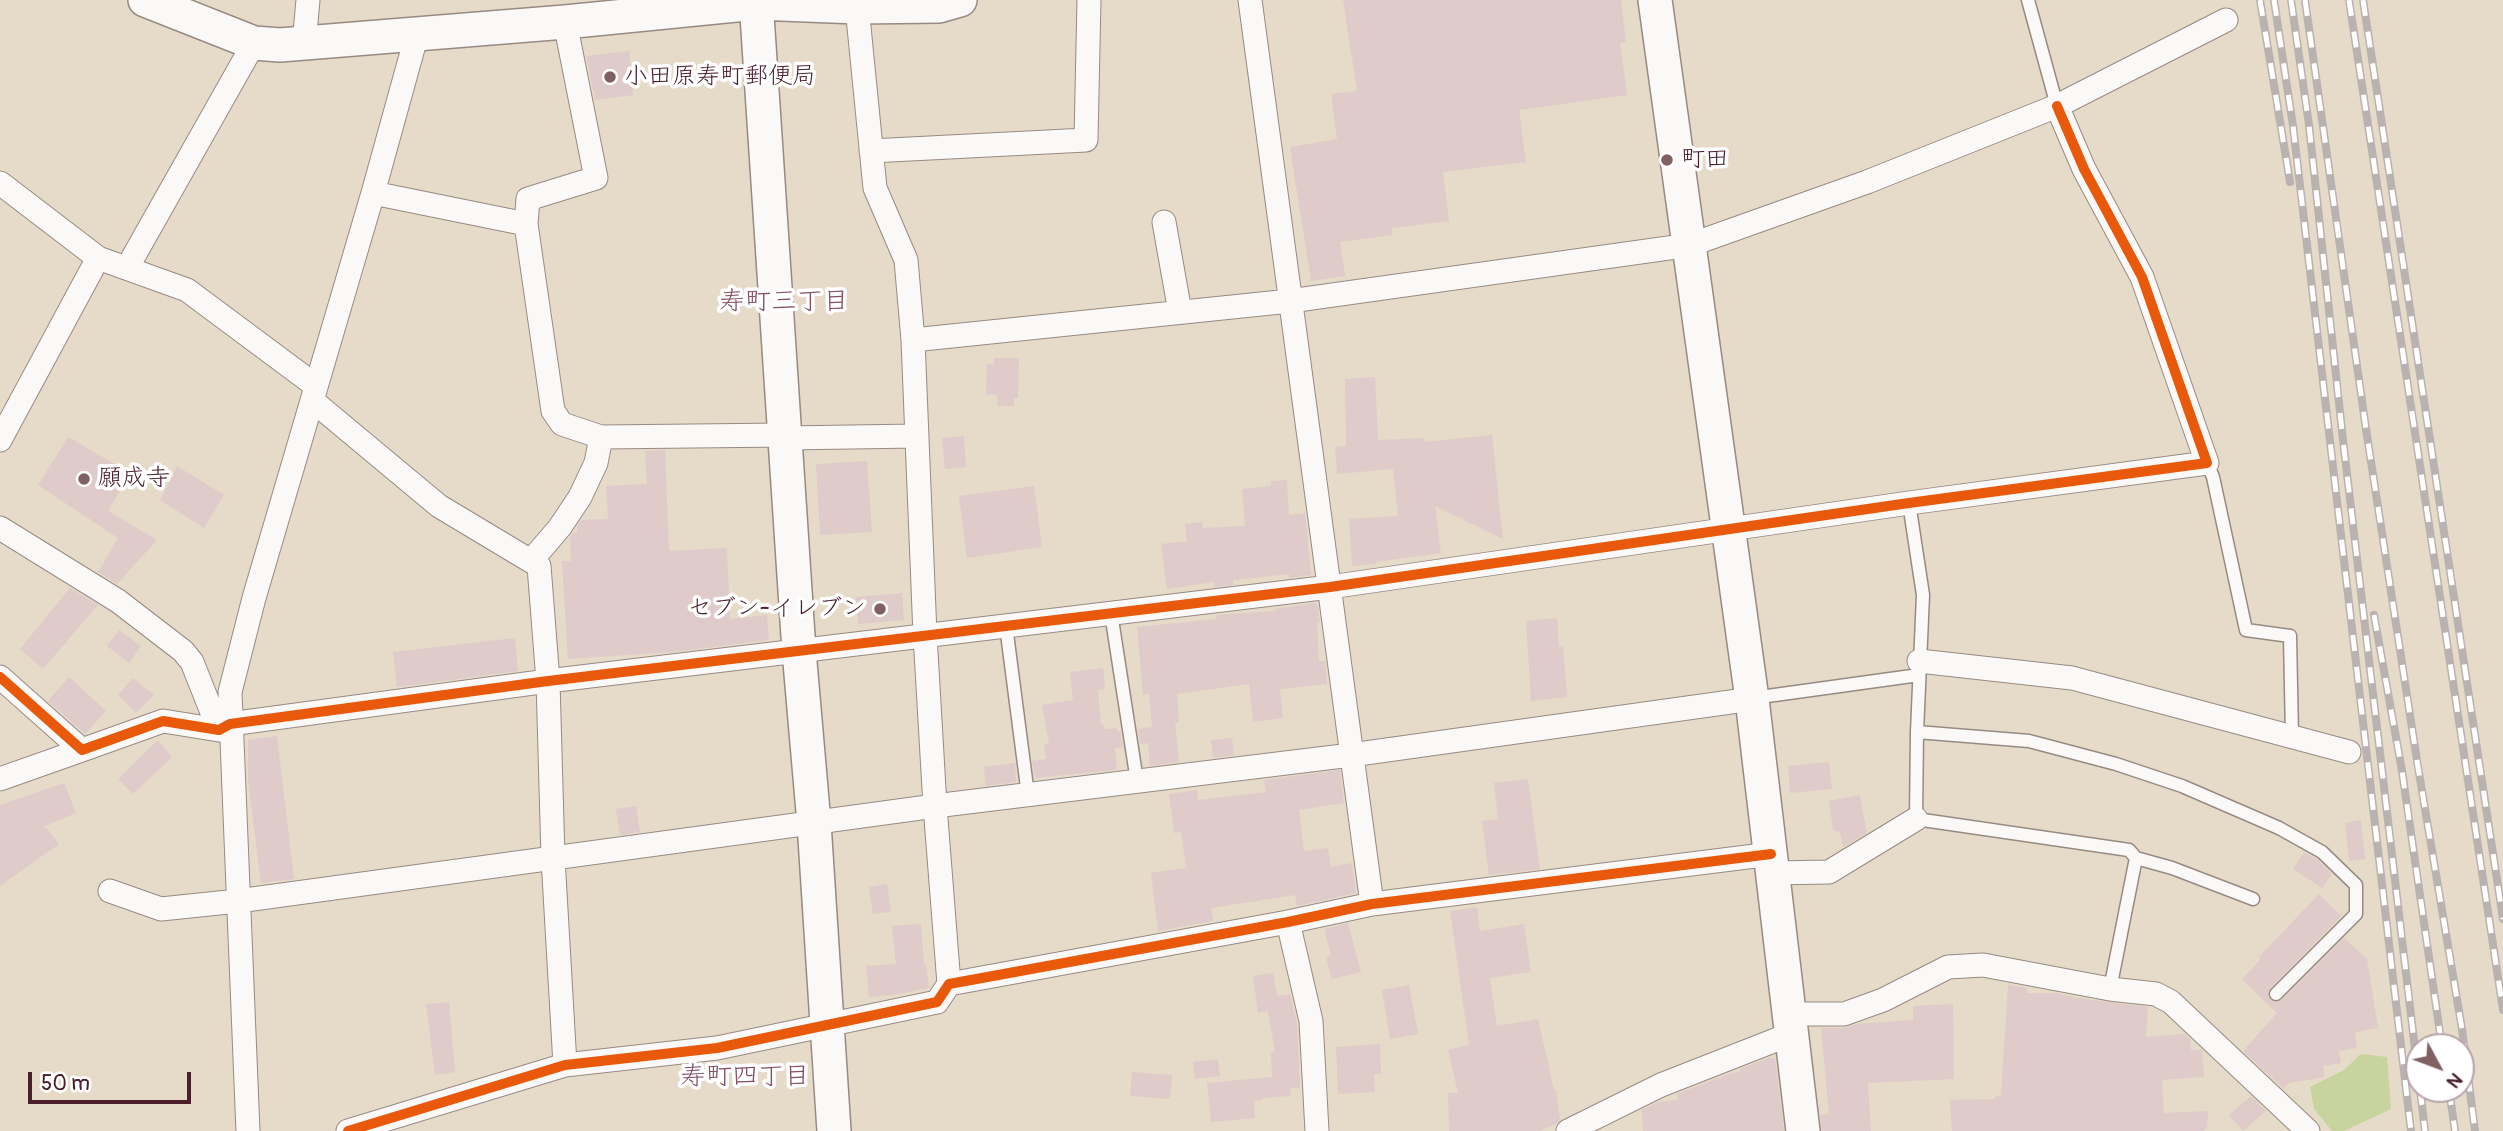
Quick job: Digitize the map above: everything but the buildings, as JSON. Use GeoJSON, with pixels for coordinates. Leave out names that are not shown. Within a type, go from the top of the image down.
{"type":"FeatureCollection","features":[{"type":"Feature","properties":{"kind":"street"},"geometry":{"type":"LineString","coordinates":[[145,0],[254,43],[280,45],[565,22],[756,2],[857,7],[939,6],[960,0]]}},
{"type":"Feature","properties":{"kind":"street"},"geometry":{"type":"LineString","coordinates":[[304,44],[307,0]]}},
{"type":"Feature","properties":{"kind":"street"},"geometry":{"type":"LineString","coordinates":[[871,151],[1086,140],[1089,0]]}},
{"type":"Feature","properties":{"kind":"street"},"geometry":{"type":"LineString","coordinates":[[1250,0],[1372,904]]}},
{"type":"Feature","properties":{"kind":"street"},"geometry":{"type":"LineString","coordinates":[[1655,0],[1752,699],[1804,1131]]}},
{"type":"Feature","properties":{"kind":"street"},"geometry":{"type":"LineString","coordinates":[[756,2],[834,1131]]}},
{"type":"Feature","properties":{"kind":"street"},"geometry":{"type":"LineString","coordinates":[[348,1131],[565,1065],[717,1048],[937,1002],[949,984],[935,806],[913,340],[906,260],[875,188],[857,7]]}},
{"type":"Feature","properties":{"kind":"street"},"geometry":{"type":"LineString","coordinates":[[913,340],[1290,301],[1690,244],[1867,182],[2057,106],[2226,20]]}},
{"type":"Feature","properties":{"kind":"street"},"geometry":{"type":"LineString","coordinates":[[565,22],[596,178],[528,200],[526,224],[553,411],[562,424],[601,437],[917,436]]}},
{"type":"Feature","properties":{"kind":"street"},"geometry":{"type":"LineString","coordinates":[[247,1131],[238,901],[224,727],[254,598],[417,34]]}},
{"type":"Feature","properties":{"kind":"street"},"geometry":{"type":"LineString","coordinates":[[127,268],[254,43]]}},
{"type":"Feature","properties":{"kind":"street"},"geometry":{"type":"LineString","coordinates":[[0,779],[163,721],[224,727],[548,681],[1330,587],[1909,503],[2207,463],[2142,277],[2084,169],[2057,106]]}},
{"type":"Feature","properties":{"kind":"street"},"geometry":{"type":"LineString","coordinates":[[0,183],[98,258],[187,290],[315,393],[439,506],[539,566],[548,681],[553,858],[565,1065]]}},
{"type":"Feature","properties":{"kind":"street"},"geometry":{"type":"LineString","coordinates":[[373,193],[526,224]]}},
{"type":"Feature","properties":{"kind":"street"},"geometry":{"type":"LineString","coordinates":[[1164,222],[1180,312]]}},
{"type":"Feature","properties":{"kind":"street"},"geometry":{"type":"LineString","coordinates":[[0,440],[98,258]]}},
{"type":"Feature","properties":{"kind":"street"},"geometry":{"type":"LineString","coordinates":[[531,561],[560,527],[580,497],[596,463],[601,437]]}},
{"type":"Feature","properties":{"kind":"street"},"geometry":{"type":"LineString","coordinates":[[0,528],[118,601],[183,651],[192,662],[224,727]]}},
{"type":"Feature","properties":{"kind":"street"},"geometry":{"type":"LineString","coordinates":[[1919,668],[2072,678],[2349,752]]}},
{"type":"Feature","properties":{"kind":"street"},"geometry":{"type":"LineString","coordinates":[[0,677],[82,750]]}},
{"type":"Feature","properties":{"kind":"street"},"geometry":{"type":"LineString","coordinates":[[110,891],[161,909],[238,901],[935,806],[1351,755],[1752,699]]}},
{"type":"Feature","properties":{"kind":"street"},"geometry":{"type":"LineString","coordinates":[[949,984],[1289,922],[1372,904],[1773,864],[1829,872],[1916,818]]}},
{"type":"Feature","properties":{"kind":"street"},"geometry":{"type":"LineString","coordinates":[[1289,922],[1311,1021],[1317,1131]]}},
{"type":"Feature","properties":{"kind":"street"},"geometry":{"type":"LineString","coordinates":[[1568,1131],[1791,1024],[1844,1014],[1883,1000],[1948,967],[1983,965],[2110,989],[2156,994],[2171,1002],[2306,1130]]}},
{"type":"Feature","properties":{"kind":"lane"},"geometry":{"type":"LineString","coordinates":[[2028,0],[2057,106]]}},
{"type":"Feature","properties":{"kind":"lane"},"geometry":{"type":"LineString","coordinates":[[2207,463],[2213,478],[2246,630],[2290,636],[2291,736]]}},
{"type":"Feature","properties":{"kind":"lane"},"geometry":{"type":"LineString","coordinates":[[1909,503],[1923,595],[1916,732],[1916,818],[2129,850],[2136,858],[2172,868],[2253,900]]}},
{"type":"Feature","properties":{"kind":"lane"},"geometry":{"type":"LineString","coordinates":[[1111,613],[1137,781]]}},
{"type":"Feature","properties":{"kind":"lane"},"geometry":{"type":"LineString","coordinates":[[1006,626],[1028,795]]}},
{"type":"Feature","properties":{"kind":"lane"},"geometry":{"type":"LineString","coordinates":[[1752,699],[1919,668]]}},
{"type":"Feature","properties":{"kind":"lane"},"geometry":{"type":"LineString","coordinates":[[1916,732],[2029,741],[2116,764],[2182,786],[2278,828],[2322,852],[2356,885],[2356,914],[2276,994]]}},
{"type":"Feature","properties":{"kind":"lane"},"geometry":{"type":"LineString","coordinates":[[2110,989],[2136,858]]}},
{"type":"Feature","properties":{"kind":"green space"},"geometry":{"type":"Polygon","coordinates":[[[2361,1054],[2387,1057],[2391,1109],[2344,1131],[2332,1131],[2314,1109],[2310,1087],[2344,1070],[2361,1054]]]}},
{"type":"Feature","properties":{"kind":"railway"},"geometry":{"type":"LineString","coordinates":[[2260,0],[2290,182]]}},
{"type":"Feature","properties":{"kind":"railway"},"geometry":{"type":"LineString","coordinates":[[2274,0],[2293,126],[2411,1131]]}},
{"type":"Feature","properties":{"kind":"railway"},"geometry":{"type":"LineString","coordinates":[[2291,0],[2309,125],[2413,1033]]}},
{"type":"Feature","properties":{"kind":"railway"},"geometry":{"type":"LineString","coordinates":[[2305,0],[2366,429],[2462,1029],[2475,1131]]}},
{"type":"Feature","properties":{"kind":"railway"},"geometry":{"type":"LineString","coordinates":[[2349,0],[2503,1010]]}},
{"type":"Feature","properties":{"kind":"railway"},"geometry":{"type":"LineString","coordinates":[[2363,0],[2503,919]]}},
{"type":"Feature","properties":{"kind":"railway"},"geometry":{"type":"LineString","coordinates":[[2374,615],[2402,771],[2440,1033]]}},
{"type":"Feature","properties":{"kind":"railway"},"geometry":{"type":"LineString","coordinates":[[2422,1103],[2425,1131]]}},
{"type":"Feature","properties":{"kind":"railway"},"geometry":{"type":"LineString","coordinates":[[2451,1103],[2455,1131]]}},
{"type":"Feature","properties":{"kind":"cycle path"},"geometry":{"type":"LineString","coordinates":[[0,677],[82,750],[163,721],[219,730],[230,724],[548,681],[1330,587],[1909,503],[2207,463],[2142,277],[2084,169],[2057,106]]}},
{"type":"Feature","properties":{"kind":"cycle path"},"geometry":{"type":"LineString","coordinates":[[348,1131],[565,1065],[717,1048],[937,1002],[949,984],[1372,904],[1771,854]]}},
{"type":"Feature","properties":{"kind":"place","name":"小田原寿町郵便局"},"geometry":{"type":"Point","coordinates":[610,77]}},
{"type":"Feature","properties":{"kind":"place","name":"町田"},"geometry":{"type":"Point","coordinates":[1667,160]}},
{"type":"Feature","properties":{"kind":"place","name":"願成寺"},"geometry":{"type":"Point","coordinates":[84,479]}},
{"type":"Feature","properties":{"kind":"place","name":"セブン-イレブン"},"geometry":{"type":"Point","coordinates":[880,609]}},
{"type":"Feature","properties":{"kind":"district","name":"寿町三丁目"},"geometry":{"type":"Point","coordinates":[784,302]}},
{"type":"Feature","properties":{"kind":"district","name":"寿町四丁目"},"geometry":{"type":"Point","coordinates":[745,1077]}}]}
